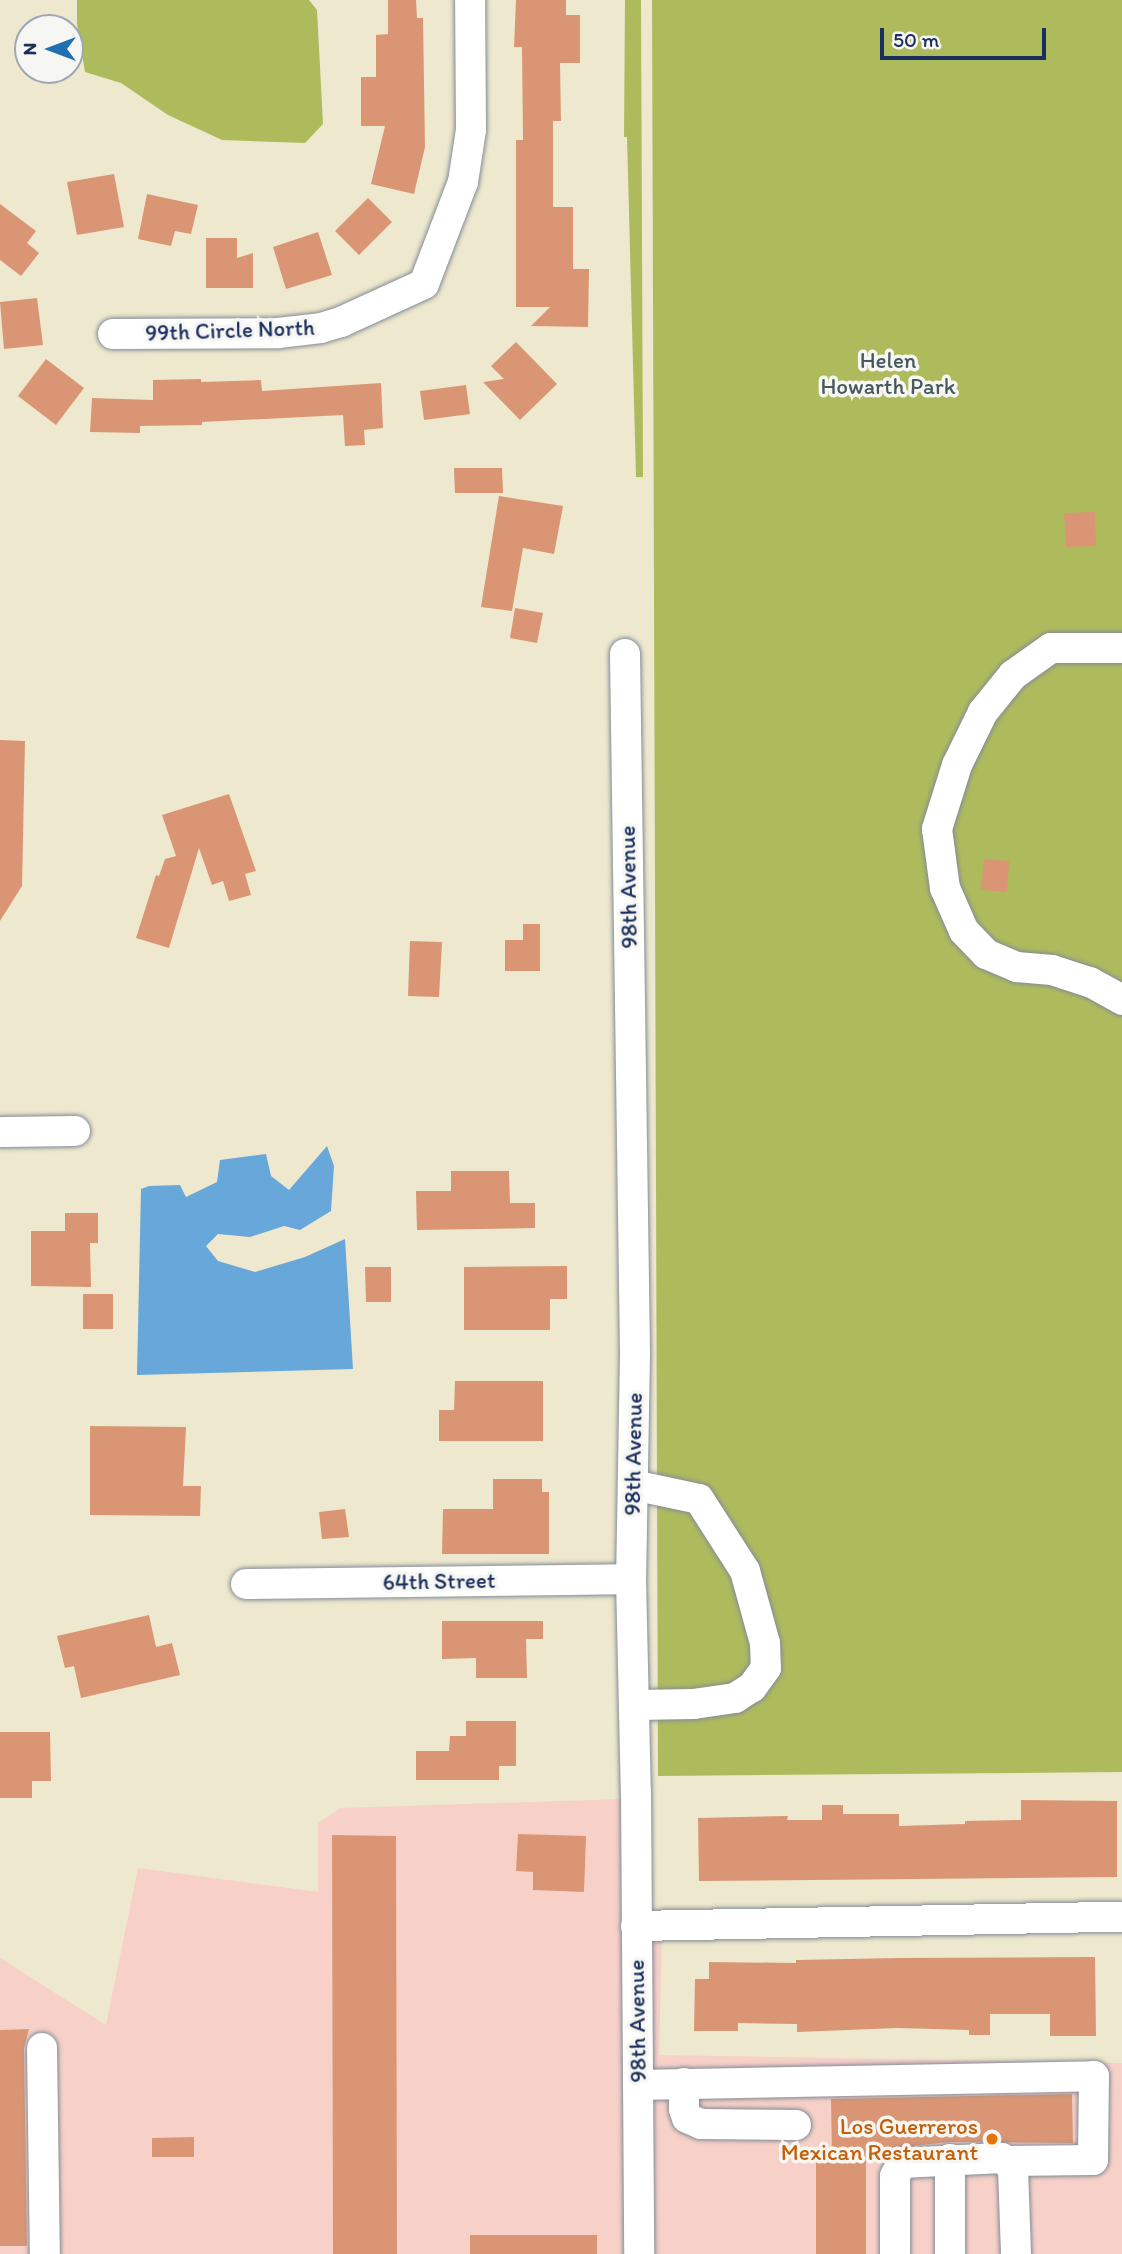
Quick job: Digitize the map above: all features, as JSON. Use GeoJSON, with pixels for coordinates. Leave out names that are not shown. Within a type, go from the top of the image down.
{"type":"FeatureCollection","features":[{"type":"Feature","properties":{"kind":"street","name":"99th Circle North"},"geometry":{"type":"LineString","coordinates":[[113,334],[278,333],[321,328],[341,322],[424,284],[463,183],[471,130],[470,0]]}},
{"type":"Feature","properties":{"kind":"street"},"geometry":{"type":"LineString","coordinates":[[1122,648],[1051,648],[1013,675],[983,712],[957,765],[937,829],[945,888],[964,931],[986,954],[1017,968],[1052,970],[1090,982],[1122,1000]]}},
{"type":"Feature","properties":{"kind":"street","name":"98th Avenue"},"geometry":{"type":"LineString","coordinates":[[625,654],[635,1354],[631,1579],[639,2254]]}},
{"type":"Feature","properties":{"kind":"street"},"geometry":{"type":"LineString","coordinates":[[0,1132],[75,1130]]}},
{"type":"Feature","properties":{"kind":"street"},"geometry":{"type":"LineString","coordinates":[[633,1485],[699,1499],[745,1571],[765,1643],[766,1668],[752,1687],[735,1698],[694,1704],[634,1705]]}},
{"type":"Feature","properties":{"kind":"street","name":"64th Street"},"geometry":{"type":"LineString","coordinates":[[246,1584],[631,1579]]}},
{"type":"Feature","properties":{"kind":"street"},"geometry":{"type":"LineString","coordinates":[[636,1926],[1122,1917]]}},
{"type":"Feature","properties":{"kind":"street"},"geometry":{"type":"LineString","coordinates":[[42,2048],[45,2254]]}},
{"type":"Feature","properties":{"kind":"street"},"geometry":{"type":"LineString","coordinates":[[638,2084],[1094,2076],[1093,2160],[1009,2161],[1002,2158],[908,2161],[897,2168],[895,2254]]}},
{"type":"Feature","properties":{"kind":"street"},"geometry":{"type":"LineString","coordinates":[[684,2083],[684,2109],[687,2118],[701,2124],[796,2125]]}},
{"type":"Feature","properties":{"kind":"street"},"geometry":{"type":"LineString","coordinates":[[950,2160],[950,2254]]}},
{"type":"Feature","properties":{"kind":"street"},"geometry":{"type":"LineString","coordinates":[[1009,2161],[1015,2176],[1016,2254]]}},
{"type":"Feature","properties":{"kind":"shaded area"},"geometry":{"type":"Polygon","coordinates":[[[623,1799],[626,2254],[0,2254],[0,1958],[106,2025],[138,1868],[318,1892],[318,1823],[341,1808],[623,1799]]]}},
{"type":"Feature","properties":{"kind":"shaded area"},"geometry":{"type":"Polygon","coordinates":[[[649,1937],[662,1937],[659,2055],[1122,2063],[1122,2254],[652,2254],[649,1937]]]}},
{"type":"Feature","properties":{"kind":"green space"},"geometry":{"type":"Polygon","coordinates":[[[77,0],[309,0],[317,10],[323,124],[305,143],[222,140],[168,115],[121,83],[85,72],[84,14],[77,14],[77,0]]]}},
{"type":"Feature","properties":{"kind":"green space"},"geometry":{"type":"Polygon","coordinates":[[[625,0],[641,0],[643,477],[636,477],[627,137],[624,137],[625,0]]]}},
{"type":"Feature","properties":{"kind":"green space","name":"Helen Howarth Park"},"geometry":{"type":"Polygon","coordinates":[[[652,0],[1122,0],[1122,1772],[658,1776],[652,0]]]}},
{"type":"Feature","properties":{"kind":"water"},"geometry":{"type":"Polygon","coordinates":[[[327,1146],[334,1166],[331,1211],[300,1230],[284,1226],[250,1237],[218,1234],[206,1246],[218,1261],[255,1272],[305,1257],[345,1239],[353,1369],[137,1375],[141,1189],[149,1186],[180,1185],[186,1197],[217,1182],[220,1160],[266,1154],[271,1176],[289,1190],[327,1146]]]}},
{"type":"Feature","properties":{"kind":"building"},"geometry":{"type":"Polygon","coordinates":[[[388,0],[416,0],[417,18],[423,18],[425,147],[414,194],[371,184],[385,126],[361,126],[361,77],[376,77],[376,35],[388,34],[388,0]]]}},
{"type":"Feature","properties":{"kind":"building"},"geometry":{"type":"Polygon","coordinates":[[[516,0],[566,0],[566,15],[580,15],[580,63],[560,63],[561,121],[553,121],[553,207],[573,207],[573,269],[589,269],[588,327],[531,326],[550,307],[516,307],[516,140],[523,140],[522,47],[514,47],[516,0]]]}},
{"type":"Feature","properties":{"kind":"building"},"geometry":{"type":"Polygon","coordinates":[[[114,174],[124,227],[77,235],[67,182],[114,174]]]}},
{"type":"Feature","properties":{"kind":"building"},"geometry":{"type":"Polygon","coordinates":[[[147,194],[198,205],[191,234],[175,231],[171,246],[138,239],[147,194]]]}},
{"type":"Feature","properties":{"kind":"building"},"geometry":{"type":"Polygon","coordinates":[[[368,198],[392,222],[359,255],[335,231],[368,198]]]}},
{"type":"Feature","properties":{"kind":"building"},"geometry":{"type":"Polygon","coordinates":[[[0,204],[36,231],[27,243],[39,253],[21,276],[0,260],[0,204]]]}},
{"type":"Feature","properties":{"kind":"building"},"geometry":{"type":"Polygon","coordinates":[[[318,232],[332,275],[286,289],[273,247],[318,232]]]}},
{"type":"Feature","properties":{"kind":"building"},"geometry":{"type":"Polygon","coordinates":[[[206,238],[237,238],[237,258],[253,253],[253,288],[206,288],[206,238]]]}},
{"type":"Feature","properties":{"kind":"building"},"geometry":{"type":"Polygon","coordinates":[[[37,298],[43,345],[4,349],[0,302],[37,298]]]}},
{"type":"Feature","properties":{"kind":"building"},"geometry":{"type":"Polygon","coordinates":[[[516,342],[557,384],[520,420],[483,382],[504,379],[491,366],[516,342]]]}},
{"type":"Feature","properties":{"kind":"building"},"geometry":{"type":"Polygon","coordinates":[[[46,359],[84,388],[56,425],[18,396],[46,359]]]}},
{"type":"Feature","properties":{"kind":"building"},"geometry":{"type":"Polygon","coordinates":[[[201,379],[201,382],[261,380],[262,391],[381,383],[383,428],[364,430],[365,445],[345,446],[343,415],[202,422],[202,425],[140,426],[140,433],[90,432],[92,398],[153,400],[153,380],[201,379]]]}},
{"type":"Feature","properties":{"kind":"building"},"geometry":{"type":"Polygon","coordinates":[[[466,385],[470,414],[424,420],[420,391],[466,385]]]}},
{"type":"Feature","properties":{"kind":"building"},"geometry":{"type":"Polygon","coordinates":[[[454,468],[502,468],[503,493],[455,493],[454,468]]]}},
{"type":"Feature","properties":{"kind":"building"},"geometry":{"type":"Polygon","coordinates":[[[499,496],[563,506],[554,554],[523,548],[512,611],[481,607],[499,496]]]}},
{"type":"Feature","properties":{"kind":"building"},"geometry":{"type":"Polygon","coordinates":[[[1095,512],[1096,546],[1066,547],[1064,513],[1095,512]]]}},
{"type":"Feature","properties":{"kind":"building"},"geometry":{"type":"Polygon","coordinates":[[[515,608],[543,613],[537,643],[510,638],[515,608]]]}},
{"type":"Feature","properties":{"kind":"building"},"geometry":{"type":"Polygon","coordinates":[[[0,740],[25,741],[22,886],[0,921],[0,740]]]}},
{"type":"Feature","properties":{"kind":"building"},"geometry":{"type":"Polygon","coordinates":[[[229,794],[256,871],[245,874],[251,895],[229,901],[223,881],[212,885],[199,848],[169,948],[136,938],[156,875],[159,876],[165,859],[176,856],[162,815],[229,794]]]}},
{"type":"Feature","properties":{"kind":"building"},"geometry":{"type":"Polygon","coordinates":[[[984,859],[1009,861],[1007,892],[981,890],[984,859]]]}},
{"type":"Feature","properties":{"kind":"building"},"geometry":{"type":"Polygon","coordinates":[[[523,924],[540,924],[540,971],[505,971],[505,940],[523,940],[523,924]]]}},
{"type":"Feature","properties":{"kind":"building"},"geometry":{"type":"Polygon","coordinates":[[[410,941],[442,942],[439,997],[408,996],[410,941]]]}},
{"type":"Feature","properties":{"kind":"building"},"geometry":{"type":"Polygon","coordinates":[[[451,1171],[509,1171],[510,1203],[535,1203],[535,1228],[417,1230],[416,1191],[451,1191],[451,1171]]]}},
{"type":"Feature","properties":{"kind":"building"},"geometry":{"type":"Polygon","coordinates":[[[65,1213],[98,1213],[98,1243],[90,1243],[91,1287],[31,1286],[31,1231],[65,1231],[65,1213]]]}},
{"type":"Feature","properties":{"kind":"building"},"geometry":{"type":"Polygon","coordinates":[[[567,1266],[567,1299],[550,1299],[550,1330],[464,1330],[464,1267],[567,1266]]]}},
{"type":"Feature","properties":{"kind":"building"},"geometry":{"type":"Polygon","coordinates":[[[365,1267],[391,1267],[391,1302],[366,1302],[365,1267]]]}},
{"type":"Feature","properties":{"kind":"building"},"geometry":{"type":"Polygon","coordinates":[[[83,1294],[113,1294],[113,1329],[83,1329],[83,1294]]]}},
{"type":"Feature","properties":{"kind":"building"},"geometry":{"type":"Polygon","coordinates":[[[455,1381],[543,1381],[543,1441],[439,1441],[439,1410],[454,1410],[455,1381]]]}},
{"type":"Feature","properties":{"kind":"building"},"geometry":{"type":"Polygon","coordinates":[[[90,1426],[186,1427],[183,1486],[201,1486],[200,1516],[90,1515],[90,1426]]]}},
{"type":"Feature","properties":{"kind":"building"},"geometry":{"type":"Polygon","coordinates":[[[493,1479],[542,1479],[542,1492],[549,1492],[549,1554],[442,1554],[443,1509],[493,1509],[493,1479]]]}},
{"type":"Feature","properties":{"kind":"building"},"geometry":{"type":"Polygon","coordinates":[[[345,1509],[349,1537],[322,1539],[319,1512],[345,1509]]]}},
{"type":"Feature","properties":{"kind":"building"},"geometry":{"type":"Polygon","coordinates":[[[149,1615],[156,1647],[172,1643],[180,1675],[81,1698],[74,1666],[65,1668],[57,1636],[149,1615]]]}},
{"type":"Feature","properties":{"kind":"building"},"geometry":{"type":"Polygon","coordinates":[[[442,1621],[543,1621],[543,1639],[526,1639],[527,1678],[476,1678],[476,1658],[442,1659],[442,1621]]]}},
{"type":"Feature","properties":{"kind":"building"},"geometry":{"type":"Polygon","coordinates":[[[466,1721],[516,1721],[516,1766],[499,1766],[499,1780],[416,1780],[416,1751],[449,1751],[450,1736],[466,1736],[466,1721]]]}},
{"type":"Feature","properties":{"kind":"building"},"geometry":{"type":"Polygon","coordinates":[[[0,1732],[50,1732],[51,1781],[32,1781],[32,1798],[0,1798],[0,1732]]]}},
{"type":"Feature","properties":{"kind":"building"},"geometry":{"type":"Polygon","coordinates":[[[1021,1800],[1117,1801],[1117,1877],[699,1881],[698,1818],[788,1816],[787,1820],[822,1820],[822,1805],[843,1805],[843,1814],[899,1814],[899,1826],[965,1824],[965,1821],[1021,1820],[1021,1800]]]}},
{"type":"Feature","properties":{"kind":"building"},"geometry":{"type":"Polygon","coordinates":[[[518,1834],[586,1836],[584,1892],[533,1890],[533,1872],[516,1871],[518,1834]]]}},
{"type":"Feature","properties":{"kind":"building"},"geometry":{"type":"Polygon","coordinates":[[[332,1835],[396,1836],[397,2254],[333,2254],[332,1835]]]}},
{"type":"Feature","properties":{"kind":"building"},"geometry":{"type":"Polygon","coordinates":[[[1095,1957],[1096,2036],[1050,2036],[1050,2014],[990,2014],[990,2035],[969,2035],[969,2030],[897,2028],[797,2032],[797,2024],[738,2023],[738,2031],[694,2031],[695,1979],[709,1979],[709,1962],[796,1963],[796,1960],[1095,1957]]]}},
{"type":"Feature","properties":{"kind":"building"},"geometry":{"type":"Polygon","coordinates":[[[29,2029],[24,2048],[27,2246],[0,2246],[0,2030],[29,2029]]]}},
{"type":"Feature","properties":{"kind":"building"},"geometry":{"type":"Polygon","coordinates":[[[1072,2094],[1073,2143],[949,2142],[866,2151],[866,2254],[816,2254],[816,2158],[832,2158],[831,2099],[1072,2094]]]}},
{"type":"Feature","properties":{"kind":"building"},"geometry":{"type":"Polygon","coordinates":[[[194,2137],[194,2157],[152,2157],[152,2138],[194,2137]]]}},
{"type":"Feature","properties":{"kind":"building"},"geometry":{"type":"Polygon","coordinates":[[[470,2235],[597,2235],[597,2254],[470,2254],[470,2235]]]}},
{"type":"Feature","properties":{"kind":"place","name":"Los Guerreros Mexican Restaurant"},"geometry":{"type":"Point","coordinates":[992,2139]}}]}
